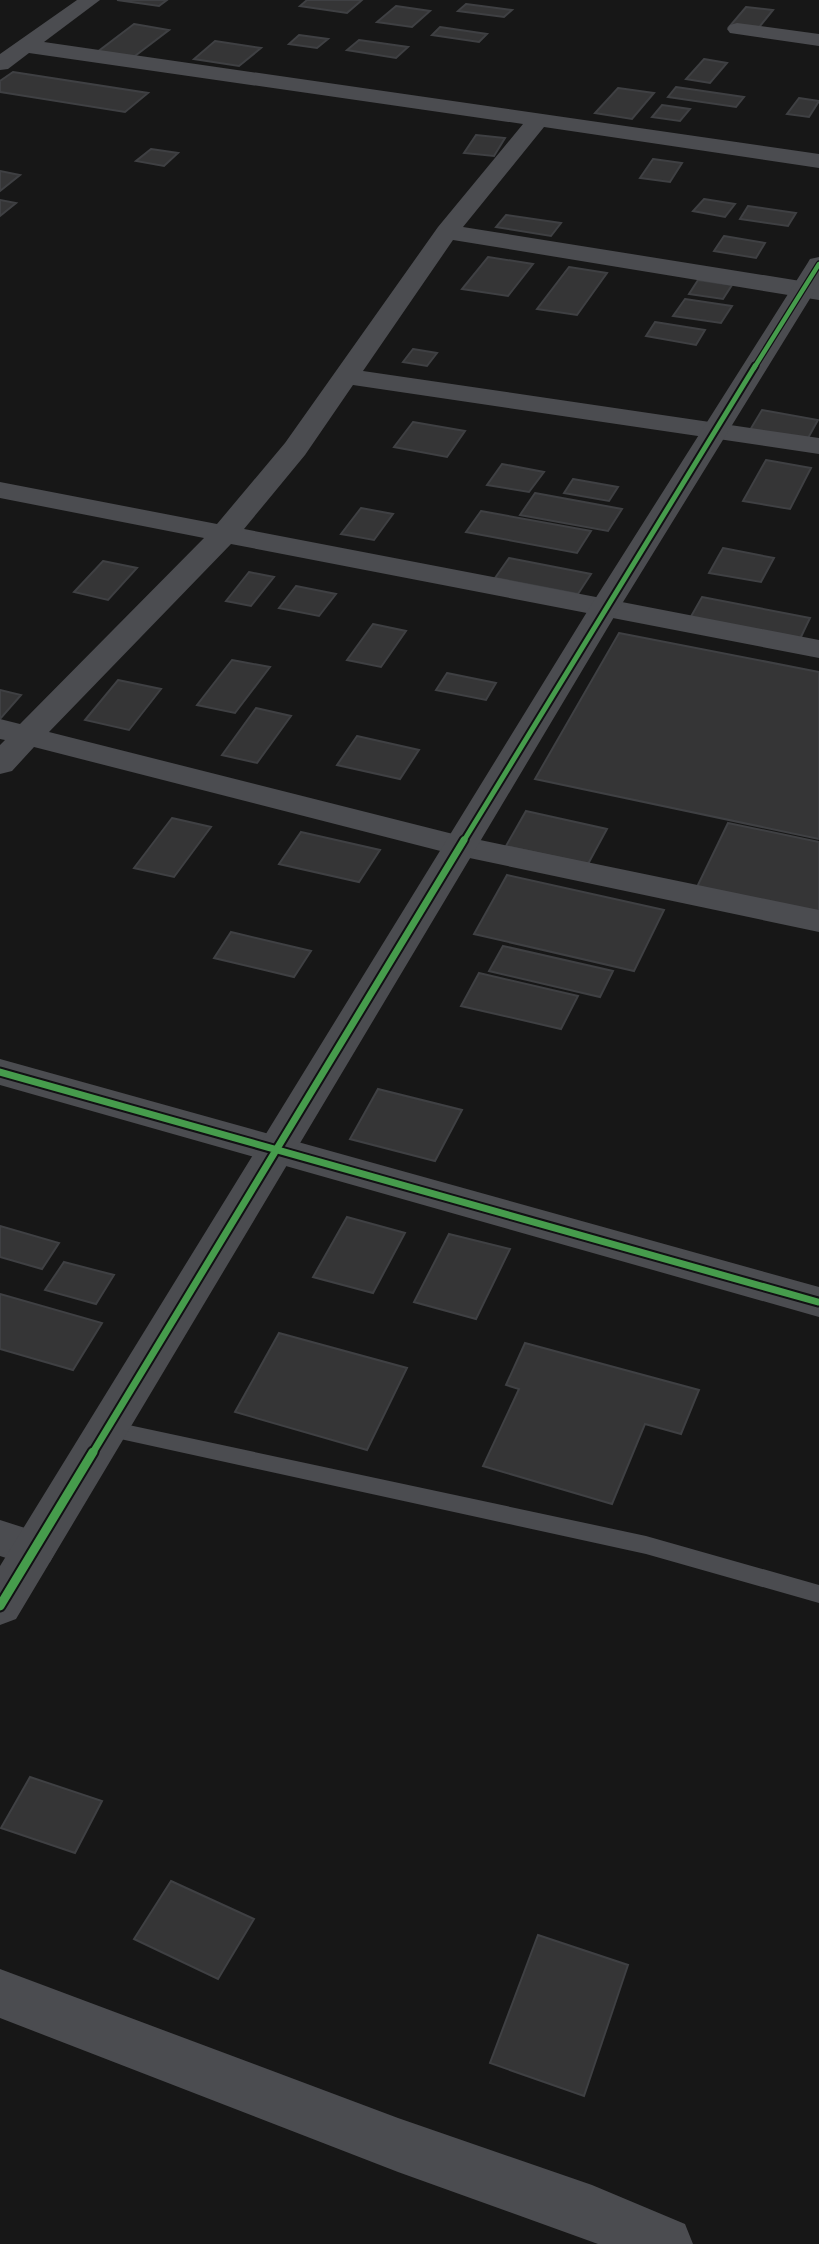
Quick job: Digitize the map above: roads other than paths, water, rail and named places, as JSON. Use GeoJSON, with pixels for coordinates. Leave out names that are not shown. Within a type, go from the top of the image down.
{"type":"FeatureCollection","features":[{"type":"Feature","properties":{"kind":"street"},"geometry":{"type":"LineString","coordinates":[[0,64],[90,0]]}},
{"type":"Feature","properties":{"kind":"street"},"geometry":{"type":"LineString","coordinates":[[737,29],[819,40]]}},
{"type":"Feature","properties":{"kind":"street"},"geometry":{"type":"LineString","coordinates":[[25,46],[368,93],[537,121],[819,160]]}},
{"type":"Feature","properties":{"kind":"street"},"geometry":{"type":"LineString","coordinates":[[0,764],[13,732],[224,534],[295,449],[447,232],[537,121]]}},
{"type":"Feature","properties":{"kind":"street"},"geometry":{"type":"LineString","coordinates":[[0,1606],[17,1544],[110,1429],[276,1149],[605,607],[715,430],[814,282],[447,232]]}},
{"type":"Feature","properties":{"kind":"street"},"geometry":{"type":"LineString","coordinates":[[345,376],[819,446]]}},
{"type":"Feature","properties":{"kind":"street"},"geometry":{"type":"LineString","coordinates":[[0,490],[819,649]]}},
{"type":"Feature","properties":{"kind":"street"},"geometry":{"type":"LineString","coordinates":[[13,732],[460,846],[819,921]]}},
{"type":"Feature","properties":{"kind":"street"},"geometry":{"type":"LineString","coordinates":[[0,1072],[818,1302]]}},
{"type":"Feature","properties":{"kind":"street"},"geometry":{"type":"LineString","coordinates":[[0,1993],[398,2145],[592,2213],[665,2244]]}},
{"type":"Feature","properties":{"kind":"lane"},"geometry":{"type":"LineString","coordinates":[[110,1429],[646,1545],[819,1594]]}}]}
